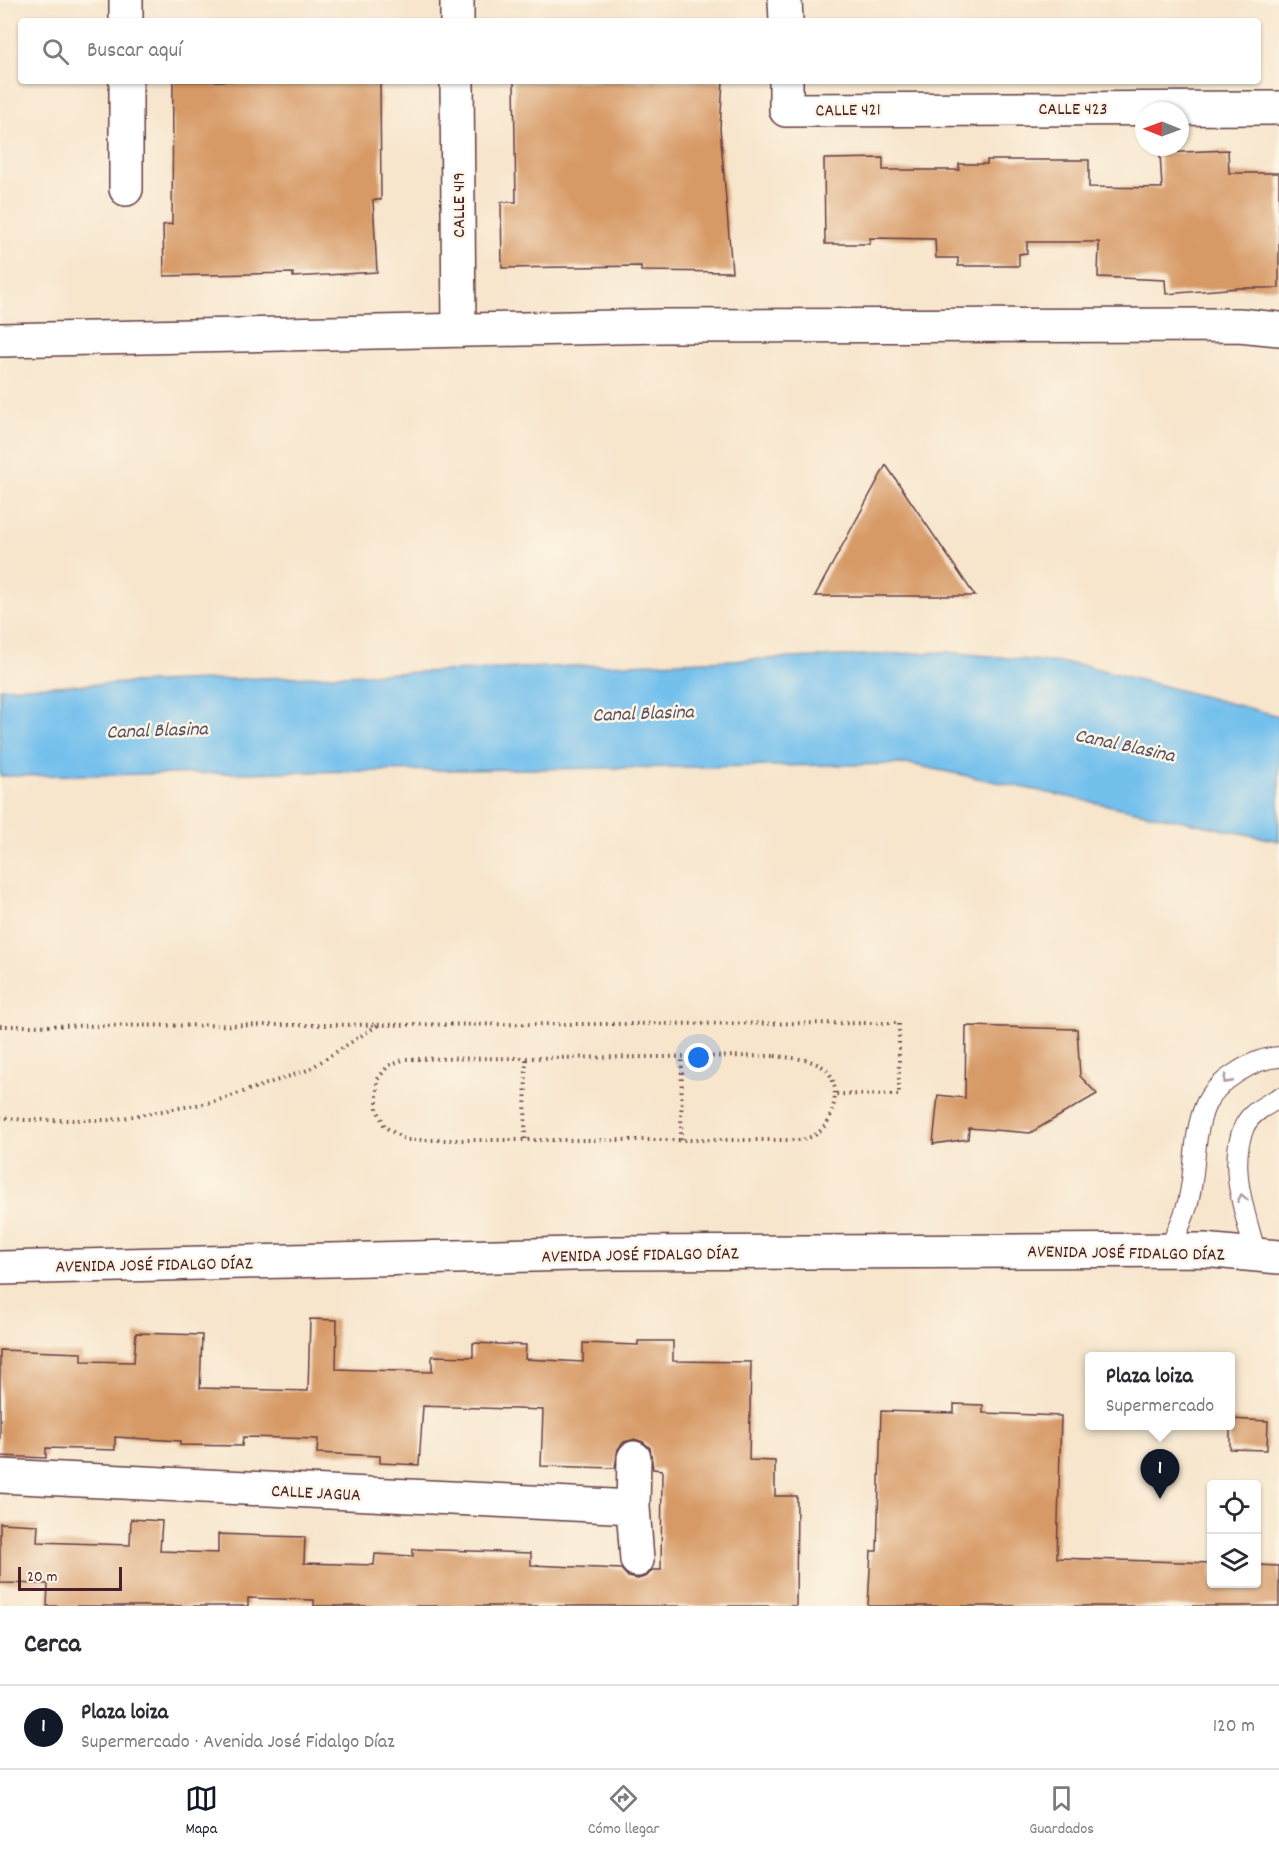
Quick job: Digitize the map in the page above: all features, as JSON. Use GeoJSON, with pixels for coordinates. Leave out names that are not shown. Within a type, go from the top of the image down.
{"type":"FeatureCollection","features":[{"type":"Feature","properties":{"kind":"street"},"geometry":{"type":"LineString","coordinates":[[126,0],[126,18]]}},
{"type":"Feature","properties":{"kind":"street"},"geometry":{"type":"LineString","coordinates":[[457,0],[457,18]]}},
{"type":"Feature","properties":{"kind":"street"},"geometry":{"type":"LineString","coordinates":[[785,0],[786,18]]}},
{"type":"Feature","properties":{"kind":"street"},"geometry":{"type":"LineString","coordinates":[[126,84],[126,189]]}},
{"type":"Feature","properties":{"kind":"street","name":"CALLE 419"},"geometry":{"type":"LineString","coordinates":[[457,84],[459,330]]}},
{"type":"Feature","properties":{"kind":"street","name":"CALLE 421"},"geometry":{"type":"LineString","coordinates":[[786,84],[786,110],[939,108]]}},
{"type":"Feature","properties":{"kind":"street","name":"CALLE 423"},"geometry":{"type":"LineString","coordinates":[[939,108],[1279,108]]}},
{"type":"Feature","properties":{"kind":"street"},"geometry":{"type":"LineString","coordinates":[[0,340],[661,326],[1216,325],[1279,329]]}},
{"type":"Feature","properties":{"kind":"street","name":"AVENIDA JOSÉ FIDALGO DÍAZ"},"geometry":{"type":"LineString","coordinates":[[0,1268],[617,1253],[1169,1250],[1268,1256]]}},
{"type":"Feature","properties":{"kind":"street"},"geometry":{"type":"LineString","coordinates":[[634,1458],[633,1507],[637,1560]]}},
{"type":"Feature","properties":{"kind":"street","name":"CALLE JAGUA"},"geometry":{"type":"LineString","coordinates":[[0,1476],[633,1507]]}},
{"type":"Feature","properties":{"kind":"lane"},"geometry":{"type":"LineString","coordinates":[[1169,1250],[1189,1199],[1193,1161],[1205,1105],[1234,1073],[1268,1057],[1279,1057]]}},
{"type":"Feature","properties":{"kind":"lane"},"geometry":{"type":"LineString","coordinates":[[1268,1256],[1242,1198],[1237,1160],[1244,1126],[1260,1108],[1279,1098]]}},
{"type":"Feature","properties":{"kind":"path"},"geometry":{"type":"LineString","coordinates":[[0,1026],[899,1023],[899,1095],[835,1094]]}},
{"type":"Feature","properties":{"kind":"path"},"geometry":{"type":"LineString","coordinates":[[0,1117],[25,1120],[111,1119],[213,1102],[308,1070],[379,1025]]}},
{"type":"Feature","properties":{"kind":"path"},"geometry":{"type":"LineString","coordinates":[[681,1140],[682,1058]]}},
{"type":"Feature","properties":{"kind":"path"},"geometry":{"type":"LineString","coordinates":[[682,1058],[803,1059],[823,1066],[834,1082],[833,1113],[819,1132],[802,1140],[406,1140],[385,1127],[377,1109],[377,1080],[388,1066],[405,1059],[682,1058]]}},
{"type":"Feature","properties":{"kind":"path"},"geometry":{"type":"LineString","coordinates":[[525,1139],[526,1059]]}},
{"type":"Feature","properties":{"kind":"water","name":"Canal Blasina"},"geometry":{"type":"Polygon","coordinates":[[[947,652],[1083,665],[1279,716],[1279,841],[910,764],[0,776],[0,688],[947,652]]]}},
{"type":"Feature","properties":{"kind":"building"},"geometry":{"type":"Polygon","coordinates":[[[173,84],[380,84],[381,200],[373,200],[377,272],[293,277],[293,273],[164,276],[163,225],[172,224],[173,84]]]}},
{"type":"Feature","properties":{"kind":"building"},"geometry":{"type":"Polygon","coordinates":[[[514,84],[723,84],[720,128],[732,272],[641,271],[641,266],[502,268],[501,202],[516,202],[514,84]]]}},
{"type":"Feature","properties":{"kind":"building"},"geometry":{"type":"Polygon","coordinates":[[[1228,150],[1229,173],[1279,173],[1279,288],[1239,288],[1166,294],[1165,280],[1098,277],[1099,242],[1027,242],[1027,253],[1019,254],[1019,266],[958,266],[958,258],[936,258],[935,239],[870,238],[870,244],[825,244],[824,159],[883,158],[883,170],[959,170],[959,164],[987,164],[987,160],[1089,160],[1089,187],[1162,188],[1160,156],[1189,156],[1189,152],[1228,150]]]}},
{"type":"Feature","properties":{"kind":"building"},"geometry":{"type":"Polygon","coordinates":[[[886,465],[975,596],[815,596],[886,465]]]}},
{"type":"Feature","properties":{"kind":"building"},"geometry":{"type":"Polygon","coordinates":[[[966,1026],[1077,1029],[1080,1076],[1097,1094],[1030,1133],[969,1128],[968,1139],[933,1144],[938,1095],[965,1098],[966,1026]]]}},
{"type":"Feature","properties":{"kind":"building"},"geometry":{"type":"Polygon","coordinates":[[[310,1319],[337,1320],[336,1369],[432,1372],[432,1356],[473,1357],[473,1343],[526,1345],[525,1359],[583,1362],[583,1343],[638,1345],[638,1341],[673,1341],[673,1361],[751,1362],[749,1460],[775,1461],[775,1496],[797,1496],[796,1606],[314,1606],[314,1600],[248,1598],[248,1606],[47,1606],[48,1584],[0,1583],[0,1523],[38,1525],[37,1542],[130,1545],[131,1519],[162,1521],[160,1551],[218,1553],[218,1534],[305,1537],[304,1563],[374,1565],[375,1554],[413,1556],[413,1549],[531,1553],[531,1565],[621,1569],[628,1577],[638,1579],[647,1576],[652,1570],[661,1570],[662,1470],[653,1469],[650,1448],[635,1439],[624,1442],[618,1449],[615,1468],[541,1466],[543,1410],[423,1406],[419,1465],[380,1463],[380,1456],[317,1453],[318,1439],[243,1437],[242,1446],[180,1445],[180,1441],[115,1437],[115,1450],[46,1448],[46,1458],[0,1456],[0,1350],[82,1353],[82,1361],[134,1362],[136,1333],[202,1335],[200,1388],[308,1391],[310,1319]]]}},
{"type":"Feature","properties":{"kind":"building"},"geometry":{"type":"Polygon","coordinates":[[[954,1404],[983,1405],[983,1413],[1061,1416],[1057,1558],[1207,1563],[1207,1588],[1261,1588],[1261,1565],[1279,1566],[1279,1606],[868,1606],[871,1551],[877,1551],[881,1411],[954,1413],[954,1404]]]}},
{"type":"Feature","properties":{"kind":"building"},"geometry":{"type":"Polygon","coordinates":[[[1235,1419],[1268,1421],[1267,1450],[1230,1449],[1230,1430],[1235,1430],[1235,1419]]]}},
{"type":"Feature","properties":{"kind":"place","name":"Plaza loiza"},"geometry":{"type":"Point","coordinates":[1160,1499]}}]}
